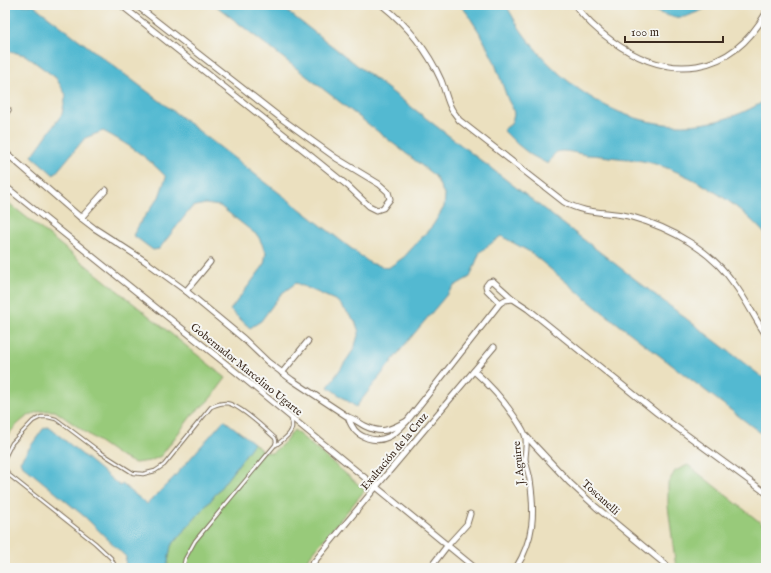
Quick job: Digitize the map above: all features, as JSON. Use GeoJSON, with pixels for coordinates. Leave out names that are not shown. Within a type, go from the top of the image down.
{"type":"FeatureCollection","features":[{"type":"Feature","properties":{"kind":"street"},"geometry":{"type":"LineString","coordinates":[[121,5],[348,186],[369,206],[376,210],[383,208],[390,199],[388,192],[379,184],[336,158],[136,5]]}},
{"type":"Feature","properties":{"kind":"street"},"geometry":{"type":"LineString","coordinates":[[382,5],[397,17],[422,48],[435,68],[441,80],[451,109],[459,120],[572,207],[588,211],[620,215],[647,222],[663,228],[694,246],[714,262],[730,278],[748,304],[766,335]]}},
{"type":"Feature","properties":{"kind":"street"},"geometry":{"type":"LineString","coordinates":[[575,5],[596,29],[617,44],[639,57],[660,65],[671,67],[697,66],[723,58],[751,36],[766,13]]}},
{"type":"Feature","properties":{"kind":"street"},"geometry":{"type":"LineString","coordinates":[[150,28],[156,21]]}},
{"type":"Feature","properties":{"kind":"street"},"geometry":{"type":"LineString","coordinates":[[267,121],[274,112]]}},
{"type":"Feature","properties":{"kind":"street"},"geometry":{"type":"LineString","coordinates":[[5,152],[81,218],[145,261],[186,291],[244,339],[268,362],[292,380],[348,417],[372,429],[389,430],[407,421]]}},
{"type":"Feature","properties":{"kind":"street","name":"Gobernador Marcelino Ugarte"},"geometry":{"type":"LineString","coordinates":[[5,186],[236,372],[475,568]]}},
{"type":"Feature","properties":{"kind":"street"},"geometry":{"type":"LineString","coordinates":[[81,218],[106,190]]}},
{"type":"Feature","properties":{"kind":"street"},"geometry":{"type":"LineString","coordinates":[[186,291],[210,262]]}},
{"type":"Feature","properties":{"kind":"street"},"geometry":{"type":"LineString","coordinates":[[500,303],[487,290],[486,286],[489,282],[493,281],[513,299],[528,309],[657,413],[766,493]]}},
{"type":"Feature","properties":{"kind":"street"},"geometry":{"type":"LineString","coordinates":[[348,417],[352,427],[360,435],[368,438],[378,440],[387,438],[397,431],[407,421],[500,303],[505,300],[513,299]]}},
{"type":"Feature","properties":{"kind":"street"},"geometry":{"type":"LineString","coordinates":[[282,373],[308,341]]}},
{"type":"Feature","properties":{"kind":"street","name":"Exaltación de la Cruz"},"geometry":{"type":"LineString","coordinates":[[309,568],[494,347]]}},
{"type":"Feature","properties":{"kind":"street","name":"J. Aguirre"},"geometry":{"type":"LineString","coordinates":[[474,372],[486,382],[509,408],[526,436],[526,459],[530,480],[533,520],[528,541],[516,568]]}},
{"type":"Feature","properties":{"kind":"street","name":"Toscanelli"},"geometry":{"type":"LineString","coordinates":[[526,436],[580,492],[666,565],[666,568]]}},
{"type":"Feature","properties":{"kind":"street"},"geometry":{"type":"LineString","coordinates":[[430,568],[467,524],[470,514]]}},
{"type":"Feature","properties":{"kind":"lane"},"geometry":{"type":"LineString","coordinates":[[5,457],[12,443],[33,421],[41,417],[48,417],[56,419],[100,452],[133,473],[143,474],[155,471],[164,465],[211,407],[218,404],[227,403],[235,406],[272,435],[276,441],[275,445]]}},
{"type":"Feature","properties":{"kind":"lane"},"geometry":{"type":"LineString","coordinates":[[183,568],[185,559],[195,541],[275,445],[286,437],[292,429],[290,417]]}},
{"type":"Feature","properties":{"kind":"lane"},"geometry":{"type":"LineString","coordinates":[[5,468],[9,475],[95,543],[111,558],[115,568]]}},
{"type":"Feature","properties":{"kind":"green space"},"geometry":{"type":"Polygon","coordinates":[[[5,200],[226,378],[207,402],[192,415],[161,456],[150,461],[135,463],[121,457],[55,411],[32,414],[21,421],[5,438],[5,200]]]}},
{"type":"Feature","properties":{"kind":"green space"},"geometry":{"type":"Polygon","coordinates":[[[294,430],[365,490],[300,568],[167,568],[171,546],[211,500],[254,443],[262,451],[272,453],[285,442],[294,430]]]}},
{"type":"Feature","properties":{"kind":"green space"},"geometry":{"type":"Polygon","coordinates":[[[688,465],[766,527],[766,568],[676,568],[668,506],[668,483],[675,471],[688,465]]]}},
{"type":"Feature","properties":{"kind":"water"},"geometry":{"type":"Polygon","coordinates":[[[5,5],[33,5],[370,263],[388,268],[404,257],[433,225],[444,207],[445,196],[435,176],[215,5],[279,5],[766,380],[766,437],[596,307],[530,252],[501,236],[480,252],[470,277],[454,286],[403,347],[356,407],[328,387],[354,349],[359,332],[355,321],[337,301],[296,283],[281,294],[261,321],[250,328],[230,310],[264,265],[266,252],[258,236],[220,206],[205,204],[192,207],[159,249],[153,250],[133,235],[159,197],[166,177],[144,157],[120,140],[103,131],[85,138],[54,175],[32,156],[62,114],[66,95],[56,78],[25,55],[5,50],[5,5]]]}},
{"type":"Feature","properties":{"kind":"water"},"geometry":{"type":"Polygon","coordinates":[[[460,5],[506,5],[522,32],[548,63],[575,86],[604,105],[634,118],[666,124],[699,124],[733,116],[766,100],[766,235],[741,211],[712,190],[697,181],[664,167],[648,162],[564,151],[557,152],[548,164],[531,155],[503,130],[511,124],[514,115],[513,109],[508,100],[494,61],[481,35],[460,5]]]}},
{"type":"Feature","properties":{"kind":"water"},"geometry":{"type":"Polygon","coordinates":[[[643,5],[709,5],[703,10],[685,17],[673,17],[652,10],[643,5]]]}},
{"type":"Feature","properties":{"kind":"water"},"geometry":{"type":"Polygon","coordinates":[[[224,420],[254,443],[211,500],[171,546],[167,568],[125,568],[126,557],[85,517],[21,464],[20,461],[43,429],[47,427],[50,428],[120,486],[122,484],[147,504],[174,477],[224,420]]]}}]}
